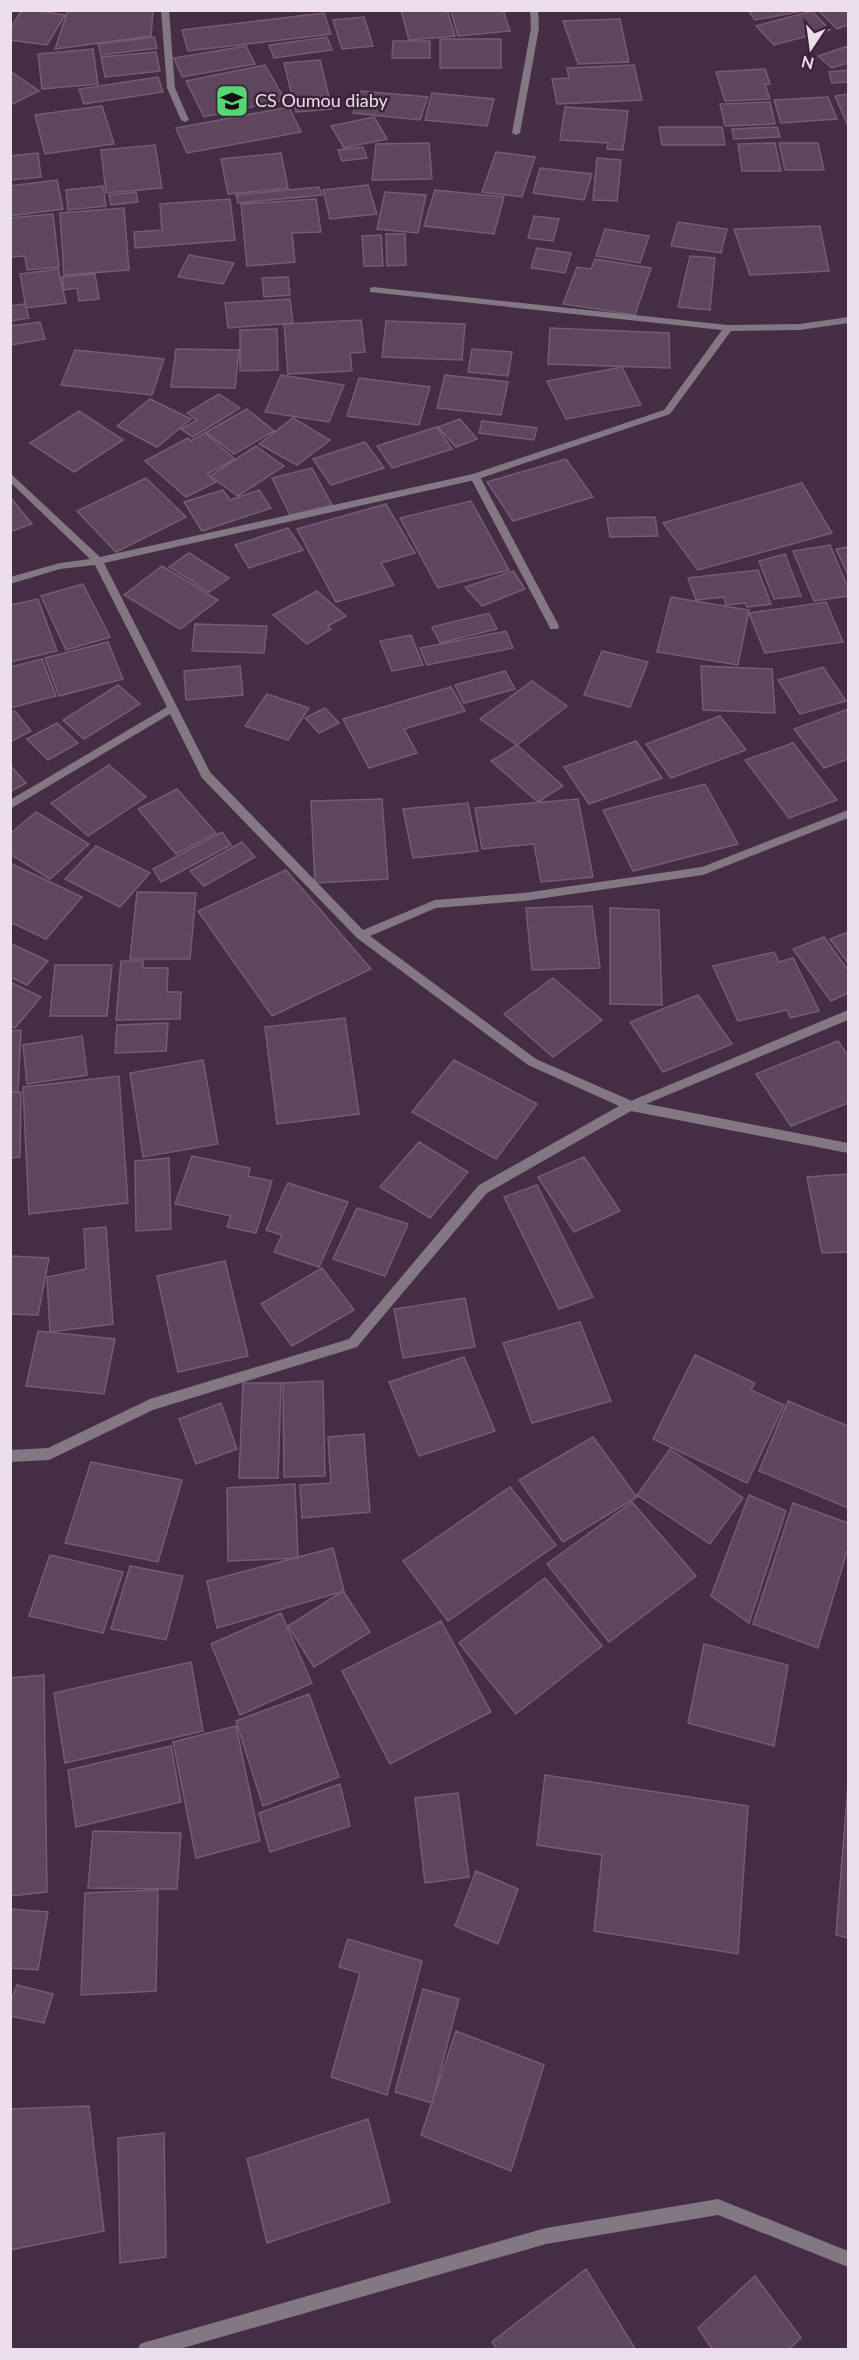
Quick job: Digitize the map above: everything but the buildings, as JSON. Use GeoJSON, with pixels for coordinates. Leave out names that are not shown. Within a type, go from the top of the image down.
{"type":"FeatureCollection","features":[{"type":"Feature","properties":{"kind":"street"},"geometry":{"type":"LineString","coordinates":[[165,10],[171,88],[185,120]]}},
{"type":"Feature","properties":{"kind":"street"},"geometry":{"type":"LineString","coordinates":[[516,134],[535,28],[534,10]]}},
{"type":"Feature","properties":{"kind":"street"},"geometry":{"type":"LineString","coordinates":[[373,290],[728,328],[800,327],[849,320]]}},
{"type":"Feature","properties":{"kind":"street"},"geometry":{"type":"LineString","coordinates":[[10,581],[60,566],[98,561],[475,477],[668,412],[728,328]]}},
{"type":"Feature","properties":{"kind":"street"},"geometry":{"type":"LineString","coordinates":[[10,476],[98,561],[206,776],[361,935],[532,1062],[630,1106],[849,1148]]}},
{"type":"Feature","properties":{"kind":"street"},"geometry":{"type":"LineString","coordinates":[[475,477],[554,626]]}},
{"type":"Feature","properties":{"kind":"street"},"geometry":{"type":"LineString","coordinates":[[10,805],[173,708]]}},
{"type":"Feature","properties":{"kind":"street"},"geometry":{"type":"LineString","coordinates":[[361,935],[435,904],[524,897],[703,871],[849,814]]}},
{"type":"Feature","properties":{"kind":"street"},"geometry":{"type":"LineString","coordinates":[[10,1456],[49,1454],[150,1405],[353,1343],[483,1189],[630,1106],[849,1015]]}},
{"type":"Feature","properties":{"kind":"street"},"geometry":{"type":"LineString","coordinates":[[146,2349],[546,2236],[718,2207],[849,2259]]}},
{"type":"Feature","properties":{"kind":"place","name":"CS Oumou diaby"},"geometry":{"type":"Point","coordinates":[232,101]}}]}
